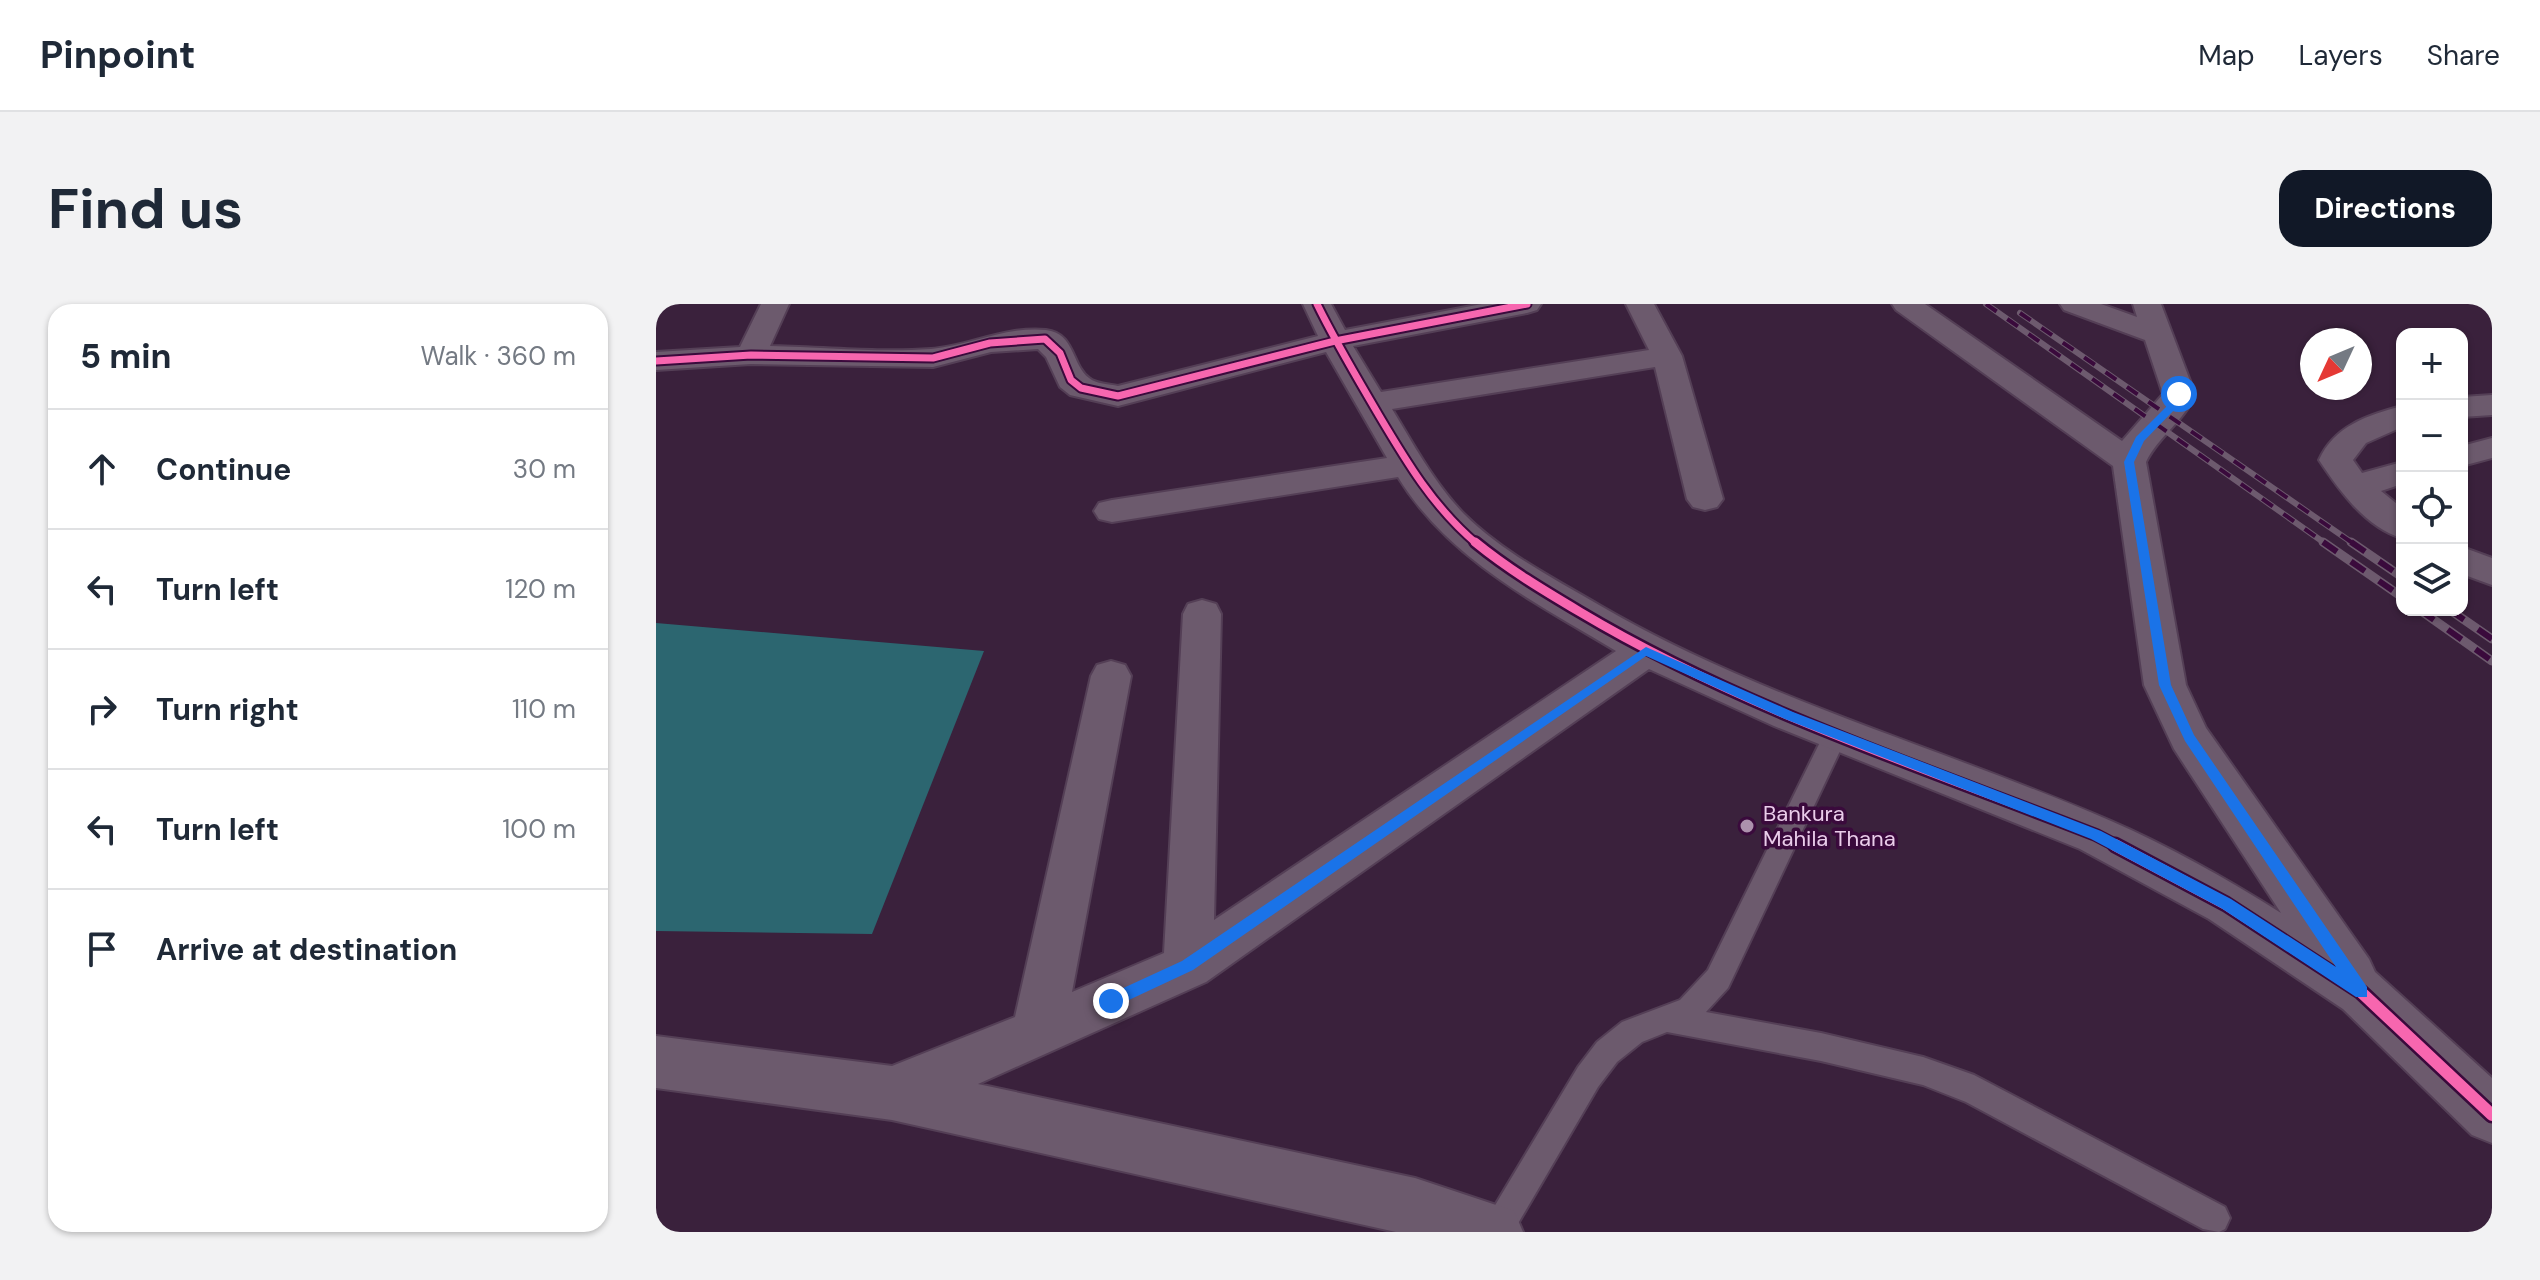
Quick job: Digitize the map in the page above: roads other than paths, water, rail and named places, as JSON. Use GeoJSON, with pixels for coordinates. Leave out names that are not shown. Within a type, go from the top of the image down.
{"type":"FeatureCollection","features":[{"type":"Feature","properties":{"kind":"street"},"geometry":{"type":"LineString","coordinates":[[751,355],[775,304]]}},
{"type":"Feature","properties":{"kind":"street"},"geometry":{"type":"LineString","coordinates":[[656,361],[751,355],[933,358],[990,343],[1045,339],[1060,353],[1071,380],[1081,388],[1118,396],[1326,323],[1527,304]]}},
{"type":"Feature","properties":{"kind":"street"},"geometry":{"type":"LineString","coordinates":[[1640,304],[1667,356],[1705,499]]}},
{"type":"Feature","properties":{"kind":"street"},"geometry":{"type":"LineString","coordinates":[[1906,304],[2129,462]]}},
{"type":"Feature","properties":{"kind":"street"},"geometry":{"type":"LineString","coordinates":[[2074,304],[2152,319],[2179,394],[2175,404],[2140,439],[2129,462],[2165,685],[2189,737],[2361,992]]}},
{"type":"Feature","properties":{"kind":"street"},"geometry":{"type":"LineString","coordinates":[[1326,323],[1408,465],[1452,523],[1507,568],[1646,651],[1836,734],[2096,835],[2226,904],[2361,992],[2492,1115]]}},
{"type":"Feature","properties":{"kind":"street"},"geometry":{"type":"LineString","coordinates":[[1372,403],[1667,356]]}},
{"type":"Feature","properties":{"kind":"street"},"geometry":{"type":"LineString","coordinates":[[2468,407],[2492,405]]}},
{"type":"Feature","properties":{"kind":"street"},"geometry":{"type":"LineString","coordinates":[[2396,418],[2364,430],[2340,447],[2336,460],[2354,487],[2396,521]]}},
{"type":"Feature","properties":{"kind":"street"},"geometry":{"type":"LineString","coordinates":[[2468,454],[2492,448]]}},
{"type":"Feature","properties":{"kind":"street"},"geometry":{"type":"LineString","coordinates":[[1112,511],[1408,465]]}},
{"type":"Feature","properties":{"kind":"street"},"geometry":{"type":"LineString","coordinates":[[2354,487],[2396,475]]}},
{"type":"Feature","properties":{"kind":"street"},"geometry":{"type":"LineString","coordinates":[[2468,562],[2492,572]]}},
{"type":"Feature","properties":{"kind":"street"},"geometry":{"type":"LineString","coordinates":[[1188,966],[1202,614]]}},
{"type":"Feature","properties":{"kind":"street"},"geometry":{"type":"LineString","coordinates":[[892,1093],[1038,1033],[1188,966],[1646,651]]}},
{"type":"Feature","properties":{"kind":"street"},"geometry":{"type":"LineString","coordinates":[[1038,1033],[1111,676]]}},
{"type":"Feature","properties":{"kind":"street"},"geometry":{"type":"LineString","coordinates":[[656,1062],[892,1093],[1415,1207],[1494,1232]]}},
{"type":"Feature","properties":{"kind":"lane"},"geometry":{"type":"LineString","coordinates":[[1494,1232],[1588,1077],[1607,1052],[1632,1032],[1690,1009],[1718,979],[1836,734]]}},
{"type":"Feature","properties":{"kind":"lane"},"geometry":{"type":"LineString","coordinates":[[1670,1019],[1821,1047],[1923,1071],[1974,1090],[2214,1218]]}},
{"type":"Feature","properties":{"kind":"railway"},"geometry":{"type":"LineString","coordinates":[[1986,304],[2326,544]]}},
{"type":"Feature","properties":{"kind":"railway"},"geometry":{"type":"LineString","coordinates":[[2020,313],[2354,544]]}},
{"type":"Feature","properties":{"kind":"railway"},"geometry":{"type":"LineString","coordinates":[[2323,542],[2396,593]]}},
{"type":"Feature","properties":{"kind":"railway"},"geometry":{"type":"LineString","coordinates":[[2351,542],[2396,573]]}},
{"type":"Feature","properties":{"kind":"railway"},"geometry":{"type":"LineString","coordinates":[[2428,616],[2492,661]]}},
{"type":"Feature","properties":{"kind":"railway"},"geometry":{"type":"LineString","coordinates":[[2459,616],[2492,639]]}},
{"type":"Feature","properties":{"kind":"place","name":"Bankura Mahila Thana"},"geometry":{"type":"Point","coordinates":[1747,826]}}]}
